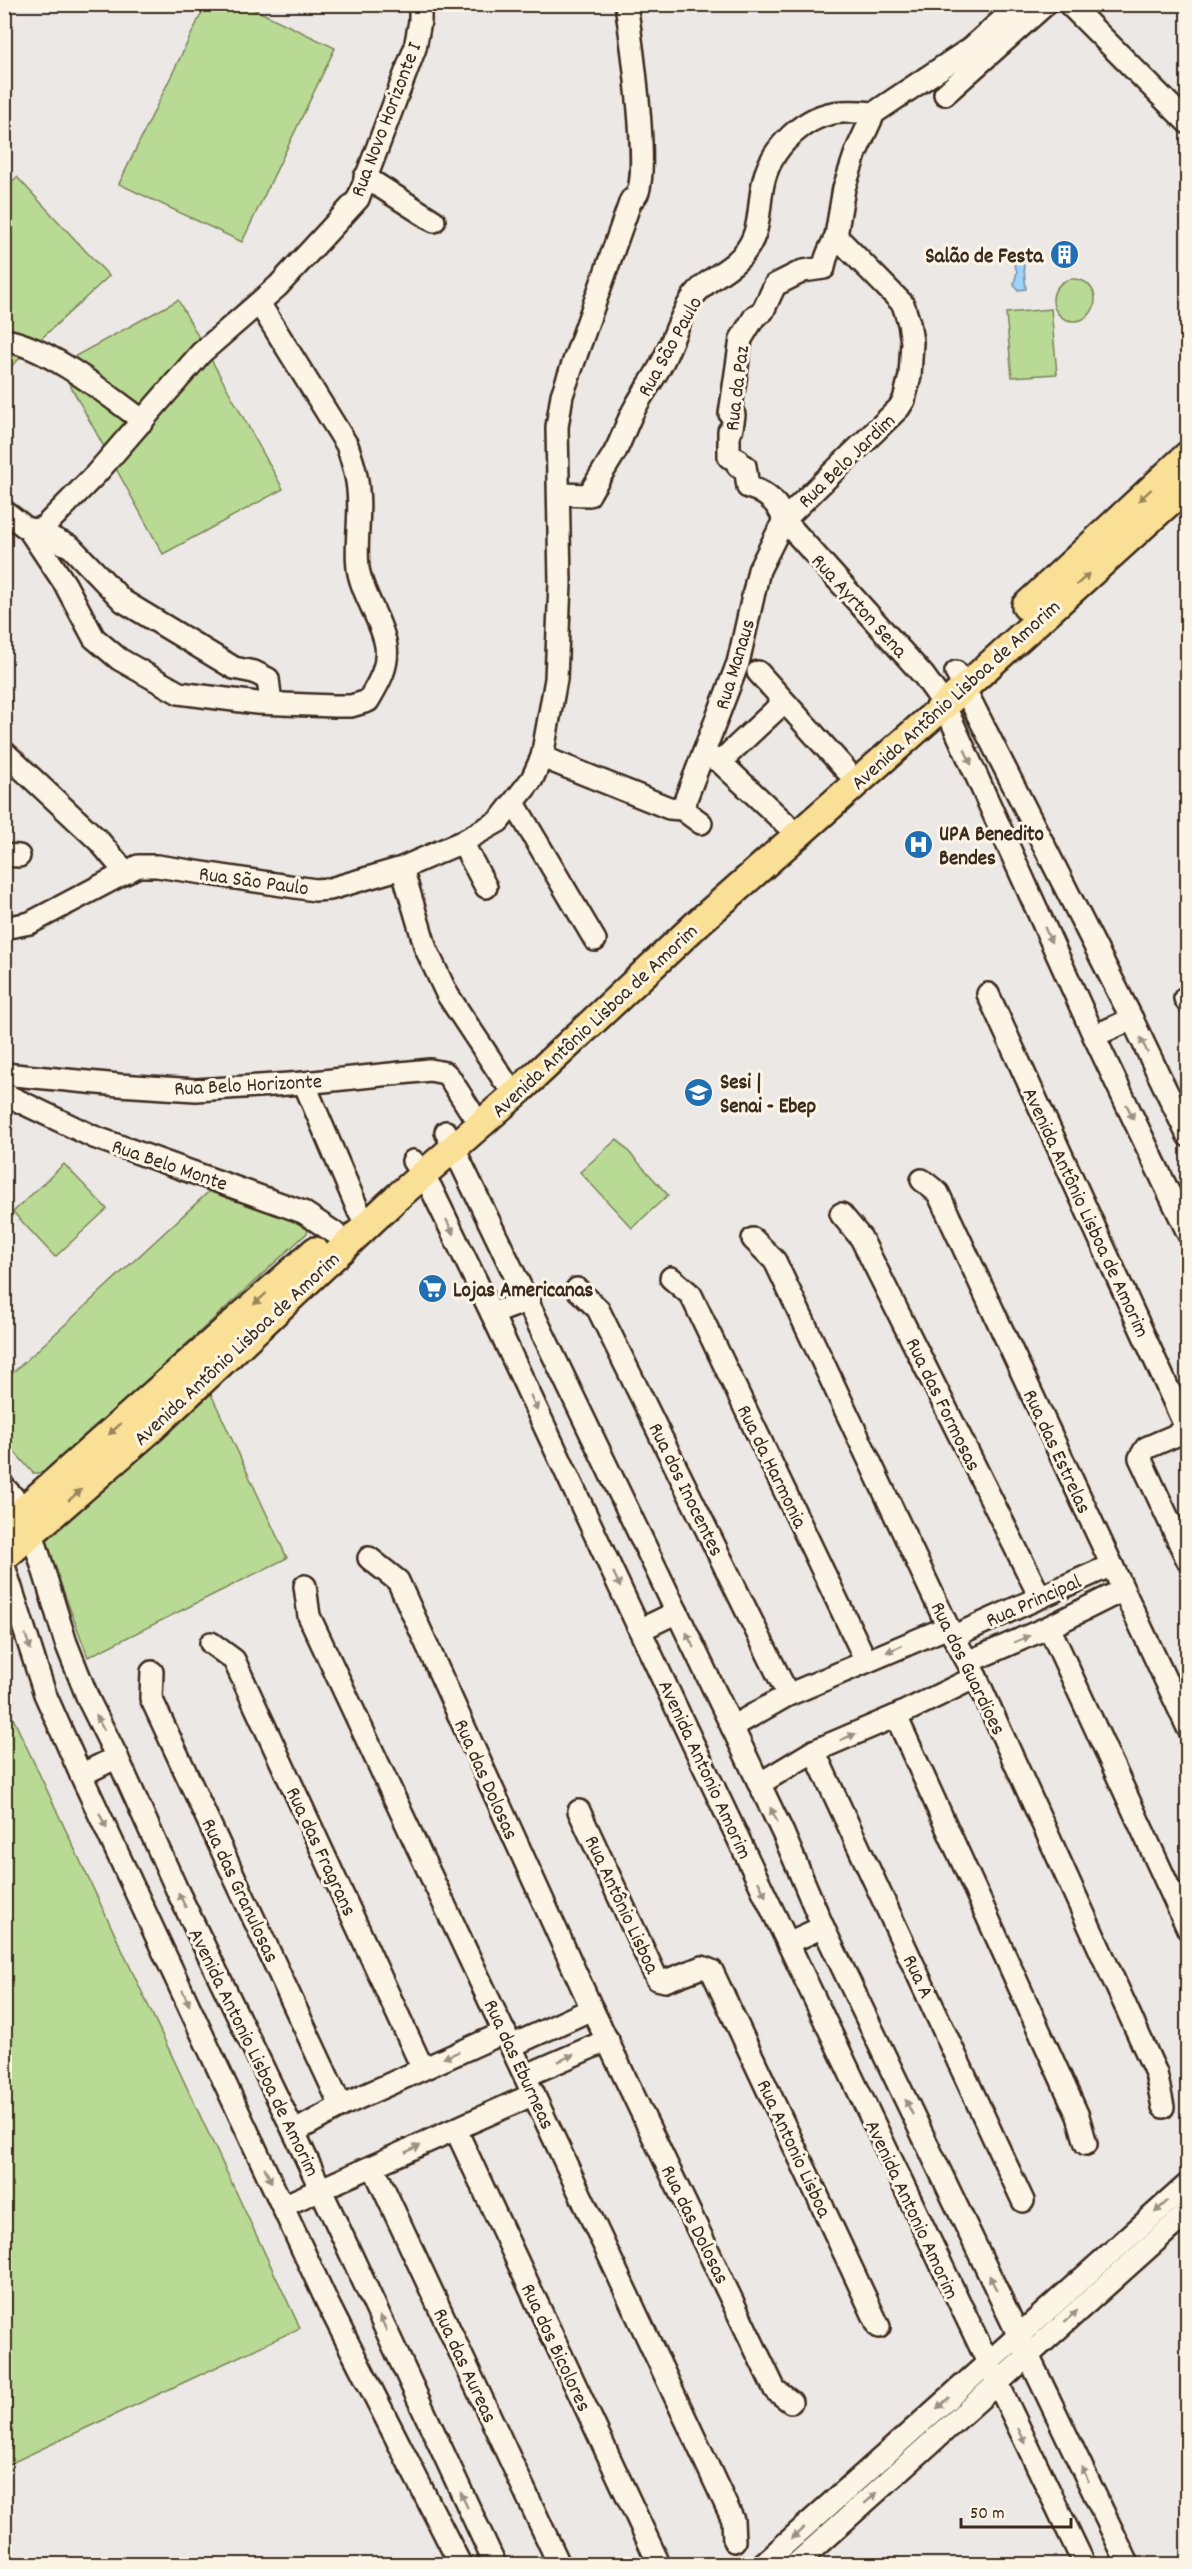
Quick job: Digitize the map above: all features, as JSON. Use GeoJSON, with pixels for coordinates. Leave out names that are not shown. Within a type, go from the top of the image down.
{"type":"FeatureCollection","features":[{"type":"Feature","properties":{"kind":"main road","name":"Avenida Antônio Lisboa de Amorim"},"geometry":{"type":"LineString","coordinates":[[4,1557],[28,1522],[334,1233],[417,1169],[699,922],[949,689],[1188,455]]}},
{"type":"Feature","properties":{"kind":"main road","name":"Avenida Antônio Lisboa de Amorim"},"geometry":{"type":"LineString","coordinates":[[451,1139],[470,1110],[629,970],[785,823],[846,770],[949,689],[1188,485]]}},
{"type":"Feature","properties":{"kind":"main road","name":"Avenida Antônio Lisboa de Amorim"},"geometry":{"type":"LineString","coordinates":[[28,1522],[152,1429],[395,1199],[417,1169]]}},
{"type":"Feature","properties":{"kind":"main road"},"geometry":{"type":"LineString","coordinates":[[4,1527],[28,1522]]}},
{"type":"Feature","properties":{"kind":"street","name":"Rua Novo Horizonte I"},"geometry":{"type":"LineString","coordinates":[[36,529],[96,474],[201,353],[291,273],[358,199],[415,48],[420,21],[420,4]]}},
{"type":"Feature","properties":{"kind":"street","name":"Rua São Paulo"},"geometry":{"type":"LineString","coordinates":[[4,928],[30,923],[138,866],[157,866],[315,890],[351,884],[402,868],[462,842],[499,821],[532,778],[542,757],[556,679],[559,494],[557,427],[562,395],[631,201],[637,194],[642,172],[635,70],[626,4]]}},
{"type":"Feature","properties":{"kind":"street"},"geometry":{"type":"LineString","coordinates":[[836,236],[844,188],[856,152],[874,113],[970,48],[1020,4]]}},
{"type":"Feature","properties":{"kind":"street"},"geometry":{"type":"LineString","coordinates":[[945,94],[1046,4]]}},
{"type":"Feature","properties":{"kind":"street"},"geometry":{"type":"LineString","coordinates":[[1069,4],[1188,123]]}},
{"type":"Feature","properties":{"kind":"street","name":"Rua São Paulo"},"geometry":{"type":"LineString","coordinates":[[559,494],[589,495],[615,452],[637,403],[654,380],[693,296],[709,280],[729,268],[745,253],[755,237],[760,213],[762,184],[770,163],[785,141],[801,127],[818,117],[841,112],[874,113]]}},
{"type":"Feature","properties":{"kind":"street"},"geometry":{"type":"LineString","coordinates":[[365,177],[434,221]]}},
{"type":"Feature","properties":{"kind":"street","name":"Rua Belo Jardim"},"geometry":{"type":"LineString","coordinates":[[784,520],[899,408],[904,400],[910,376],[912,342],[903,304],[836,236]]}},
{"type":"Feature","properties":{"kind":"street","name":"Rua da Paz"},"geometry":{"type":"LineString","coordinates":[[784,520],[780,507],[760,490],[748,487],[746,466],[738,466],[737,459],[729,457],[729,431],[732,428],[734,415],[730,414],[741,339],[755,316],[763,310],[775,285],[802,271],[824,268],[825,254],[831,248],[836,236]]}},
{"type":"Feature","properties":{"kind":"street"},"geometry":{"type":"LineString","coordinates":[[36,529],[94,638],[119,659],[179,693],[271,703],[334,706],[351,706],[368,701],[386,665],[386,645],[358,568],[358,490],[354,465],[347,445],[259,303]]}},
{"type":"Feature","properties":{"kind":"street"},"geometry":{"type":"LineString","coordinates":[[4,340],[18,342],[82,376],[143,421]]}},
{"type":"Feature","properties":{"kind":"street"},"geometry":{"type":"LineString","coordinates":[[4,512],[71,547],[123,601],[234,668],[254,672],[268,679],[271,703]]}},
{"type":"Feature","properties":{"kind":"street","name":"Rua Ayrton Sena"},"geometry":{"type":"LineString","coordinates":[[784,520],[949,689]]}},
{"type":"Feature","properties":{"kind":"street","name":"Rua Manaus"},"geometry":{"type":"LineString","coordinates":[[682,809],[712,758],[738,663],[759,570],[784,520]]}},
{"type":"Feature","properties":{"kind":"street"},"geometry":{"type":"LineString","coordinates":[[758,672],[846,770]]}},
{"type":"Feature","properties":{"kind":"street"},"geometry":{"type":"LineString","coordinates":[[949,689],[1132,1019],[1188,1136]]}},
{"type":"Feature","properties":{"kind":"street"},"geometry":{"type":"LineString","coordinates":[[949,689],[1094,1036],[1188,1233]]}},
{"type":"Feature","properties":{"kind":"street"},"geometry":{"type":"LineString","coordinates":[[784,702],[712,758],[785,823]]}},
{"type":"Feature","properties":{"kind":"street"},"geometry":{"type":"LineString","coordinates":[[4,752],[99,841],[126,873]]}},
{"type":"Feature","properties":{"kind":"street"},"geometry":{"type":"LineString","coordinates":[[542,757],[669,808],[682,809],[701,823]]}},
{"type":"Feature","properties":{"kind":"street"},"geometry":{"type":"LineString","coordinates":[[514,803],[595,940]]}},
{"type":"Feature","properties":{"kind":"street"},"geometry":{"type":"LineString","coordinates":[[462,842],[486,887]]}},
{"type":"Feature","properties":{"kind":"street"},"geometry":{"type":"LineString","coordinates":[[402,868],[426,948],[447,994],[504,1080]]}},
{"type":"Feature","properties":{"kind":"street","name":"Avenida Antônio Lisboa de Amorim"},"geometry":{"type":"LineString","coordinates":[[988,994],[1187,1430]]}},
{"type":"Feature","properties":{"kind":"street"},"geometry":{"type":"LineString","coordinates":[[1094,1036],[1132,1019]]}},
{"type":"Feature","properties":{"kind":"street","name":"Rua Belo Horizonte"},"geometry":{"type":"LineString","coordinates":[[4,1074],[196,1090],[304,1083],[424,1070],[439,1071],[449,1077],[470,1110]]}},
{"type":"Feature","properties":{"kind":"street"},"geometry":{"type":"LineString","coordinates":[[304,1083],[359,1212]]}},
{"type":"Feature","properties":{"kind":"street","name":"Rua Belo Monte"},"geometry":{"type":"LineString","coordinates":[[4,1094],[94,1137],[303,1212],[334,1233]]}},
{"type":"Feature","properties":{"kind":"street","name":"Avenida Antonio Amorim"},"geometry":{"type":"LineString","coordinates":[[451,1139],[759,1784],[823,1927],[1128,2565]]}},
{"type":"Feature","properties":{"kind":"street","name":"Avenida Antonio Amorim"},"geometry":{"type":"LineString","coordinates":[[417,1169],[431,1188],[492,1314],[640,1630],[687,1751],[788,1943],[1084,2565]]}},
{"type":"Feature","properties":{"kind":"street","name":"Rua das Estrelas"},"geometry":{"type":"LineString","coordinates":[[922,1180],[938,1193],[1188,1728]]}},
{"type":"Feature","properties":{"kind":"street","name":"Rua das Formosas"},"geometry":{"type":"LineString","coordinates":[[842,1214],[861,1238],[1040,1598]]}},
{"type":"Feature","properties":{"kind":"street","name":"Rua dos Guardioes"},"geometry":{"type":"LineString","coordinates":[[753,1239],[775,1261],[951,1632],[972,1670],[1156,2073],[1163,2107]]}},
{"type":"Feature","properties":{"kind":"street","name":"Rua da Harmonia"},"geometry":{"type":"LineString","coordinates":[[671,1278],[691,1295],[866,1661]]}},
{"type":"Feature","properties":{"kind":"street","name":"Rua dos Inocentes"},"geometry":{"type":"LineString","coordinates":[[577,1289],[598,1309],[788,1695]]}},
{"type":"Feature","properties":{"kind":"street"},"geometry":{"type":"LineString","coordinates":[[492,1314],[529,1300]]}},
{"type":"Feature","properties":{"kind":"street"},"geometry":{"type":"LineString","coordinates":[[1187,1430],[1146,1448],[1140,1458],[1188,1562]]}},
{"type":"Feature","properties":{"kind":"street"},"geometry":{"type":"LineString","coordinates":[[4,1487],[28,1522]]}},
{"type":"Feature","properties":{"kind":"street","name":"Avenida Antonio Lisboa de Amorim"},"geometry":{"type":"LineString","coordinates":[[28,1522],[69,1653],[89,1701],[321,2189],[495,2565]]}},
{"type":"Feature","properties":{"kind":"street","name":"Rua das Dolosas"},"geometry":{"type":"LineString","coordinates":[[369,1558],[398,1581],[592,2009],[775,2390],[791,2402]]}},
{"type":"Feature","properties":{"kind":"street","name":"Rua Principal"},"geometry":{"type":"LineString","coordinates":[[951,1632],[1040,1598],[1112,1565]]}},
{"type":"Feature","properties":{"kind":"street","name":"Avenida Antonio Lisboa de Amorim"},"geometry":{"type":"LineString","coordinates":[[4,1566],[45,1694],[81,1775],[328,2304],[460,2565]]}},
{"type":"Feature","properties":{"kind":"street","name":"Rua das Eburneas"},"geometry":{"type":"LineString","coordinates":[[305,1586],[309,1616],[733,2520],[734,2541]]}},
{"type":"Feature","properties":{"kind":"street","name":"Rua Principal"},"geometry":{"type":"LineString","coordinates":[[972,1670],[1049,1627],[1123,1590]]}},
{"type":"Feature","properties":{"kind":"street"},"geometry":{"type":"LineString","coordinates":[[640,1630],[677,1612]]}},
{"type":"Feature","properties":{"kind":"street"},"geometry":{"type":"LineString","coordinates":[[1049,1627],[1188,1929]]}},
{"type":"Feature","properties":{"kind":"street","name":"Avenida Antonio Amorim"},"geometry":{"type":"LineString","coordinates":[[732,1727],[788,1695],[866,1661],[951,1632]]}},
{"type":"Feature","properties":{"kind":"street","name":"Rua das Fragrans"},"geometry":{"type":"LineString","coordinates":[[211,1643],[234,1660],[422,2067]]}},
{"type":"Feature","properties":{"kind":"street","name":"Avenida Antonio Amorim"},"geometry":{"type":"LineString","coordinates":[[759,1784],[814,1751],[896,1716],[972,1670]]}},
{"type":"Feature","properties":{"kind":"street","name":"Rua das Granulosas"},"geometry":{"type":"LineString","coordinates":[[152,1672],[151,1698],[341,2106]]}},
{"type":"Feature","properties":{"kind":"street"},"geometry":{"type":"LineString","coordinates":[[896,1716],[1078,2116],[1086,2144]]}},
{"type":"Feature","properties":{"kind":"street","name":"Rua A"},"geometry":{"type":"LineString","coordinates":[[814,1751],[1023,2201]]}},
{"type":"Feature","properties":{"kind":"street"},"geometry":{"type":"LineString","coordinates":[[81,1775],[117,1757]]}},
{"type":"Feature","properties":{"kind":"street","name":"Rua Antônio Lisboa"},"geometry":{"type":"LineString","coordinates":[[579,1811],[657,1979],[666,1981],[702,1967],[710,1968]]}},
{"type":"Feature","properties":{"kind":"street"},"geometry":{"type":"LineString","coordinates":[[788,1943],[823,1927]]}},
{"type":"Feature","properties":{"kind":"street","name":"Rua Antonio Lisboa"},"geometry":{"type":"LineString","coordinates":[[710,1968],[879,2328]]}},
{"type":"Feature","properties":{"kind":"street"},"geometry":{"type":"LineString","coordinates":[[294,2132],[341,2106],[422,2067],[592,2009]]}},
{"type":"Feature","properties":{"kind":"street"},"geometry":{"type":"LineString","coordinates":[[283,2206],[456,2130],[608,2040]]}},
{"type":"Feature","properties":{"kind":"street","name":"Rua dos Bicolores"},"geometry":{"type":"LineString","coordinates":[[456,2130],[659,2565]]}},
{"type":"Feature","properties":{"kind":"street","name":"Rua das Aureas"},"geometry":{"type":"LineString","coordinates":[[373,2166],[559,2565]]}},
{"type":"Feature","properties":{"kind":"street"},"geometry":{"type":"LineString","coordinates":[[763,2565],[1188,2184]]}},
{"type":"Feature","properties":{"kind":"street"},"geometry":{"type":"LineString","coordinates":[[796,2565],[1188,2212]]}},
{"type":"Feature","properties":{"kind":"green space"},"geometry":{"type":"Polygon","coordinates":[[[206,4],[245,5],[335,48],[242,242],[119,184],[206,4]]]}},
{"type":"Feature","properties":{"kind":"green space"},"geometry":{"type":"Polygon","coordinates":[[[17,177],[109,276],[5,372],[5,188],[17,177]]]}},
{"type":"Feature","properties":{"kind":"green space"},"geometry":{"type":"Polygon","coordinates":[[[1074,279],[1089,285],[1095,300],[1089,315],[1074,321],[1059,315],[1053,300],[1059,285],[1074,279]]]}},
{"type":"Feature","properties":{"kind":"green space"},"geometry":{"type":"Polygon","coordinates":[[[178,300],[283,489],[163,554],[59,365],[178,300]]]}},
{"type":"Feature","properties":{"kind":"green space"},"geometry":{"type":"Polygon","coordinates":[[[1051,309],[1057,374],[1012,377],[1006,313],[1051,309]]]}},
{"type":"Feature","properties":{"kind":"green space"},"geometry":{"type":"Polygon","coordinates":[[[617,1139],[668,1195],[632,1228],[580,1172],[617,1139]]]}},
{"type":"Feature","properties":{"kind":"green space"},"geometry":{"type":"Polygon","coordinates":[[[64,1164],[107,1209],[55,1257],[13,1212],[64,1164]]]}},
{"type":"Feature","properties":{"kind":"green space"},"geometry":{"type":"Polygon","coordinates":[[[216,1185],[309,1227],[307,1233],[46,1473],[33,1473],[5,1441],[5,1380],[216,1185]]]}},
{"type":"Feature","properties":{"kind":"green space"},"geometry":{"type":"Polygon","coordinates":[[[211,1394],[287,1558],[88,1657],[45,1542],[211,1394]]]}},
{"type":"Feature","properties":{"kind":"green space"},"geometry":{"type":"Polygon","coordinates":[[[5,1701],[300,2328],[4,2466],[5,1701]]]}},
{"type":"Feature","properties":{"kind":"water"},"geometry":{"type":"Polygon","coordinates":[[[1023,259],[1026,289],[1018,290],[1014,284],[1017,271],[1012,260],[1023,259]]]}},
{"type":"Feature","properties":{"kind":"place","name":"Salão de Festa"},"geometry":{"type":"Point","coordinates":[1064,255]}},
{"type":"Feature","properties":{"kind":"place","name":"UPA Benedito Bendes"},"geometry":{"type":"Point","coordinates":[918,845]}},
{"type":"Feature","properties":{"kind":"place","name":"Sesi | Senai - Ebep"},"geometry":{"type":"Point","coordinates":[699,1093]}},
{"type":"Feature","properties":{"kind":"place","name":"Lojas Americanas"},"geometry":{"type":"Point","coordinates":[432,1289]}}]}
